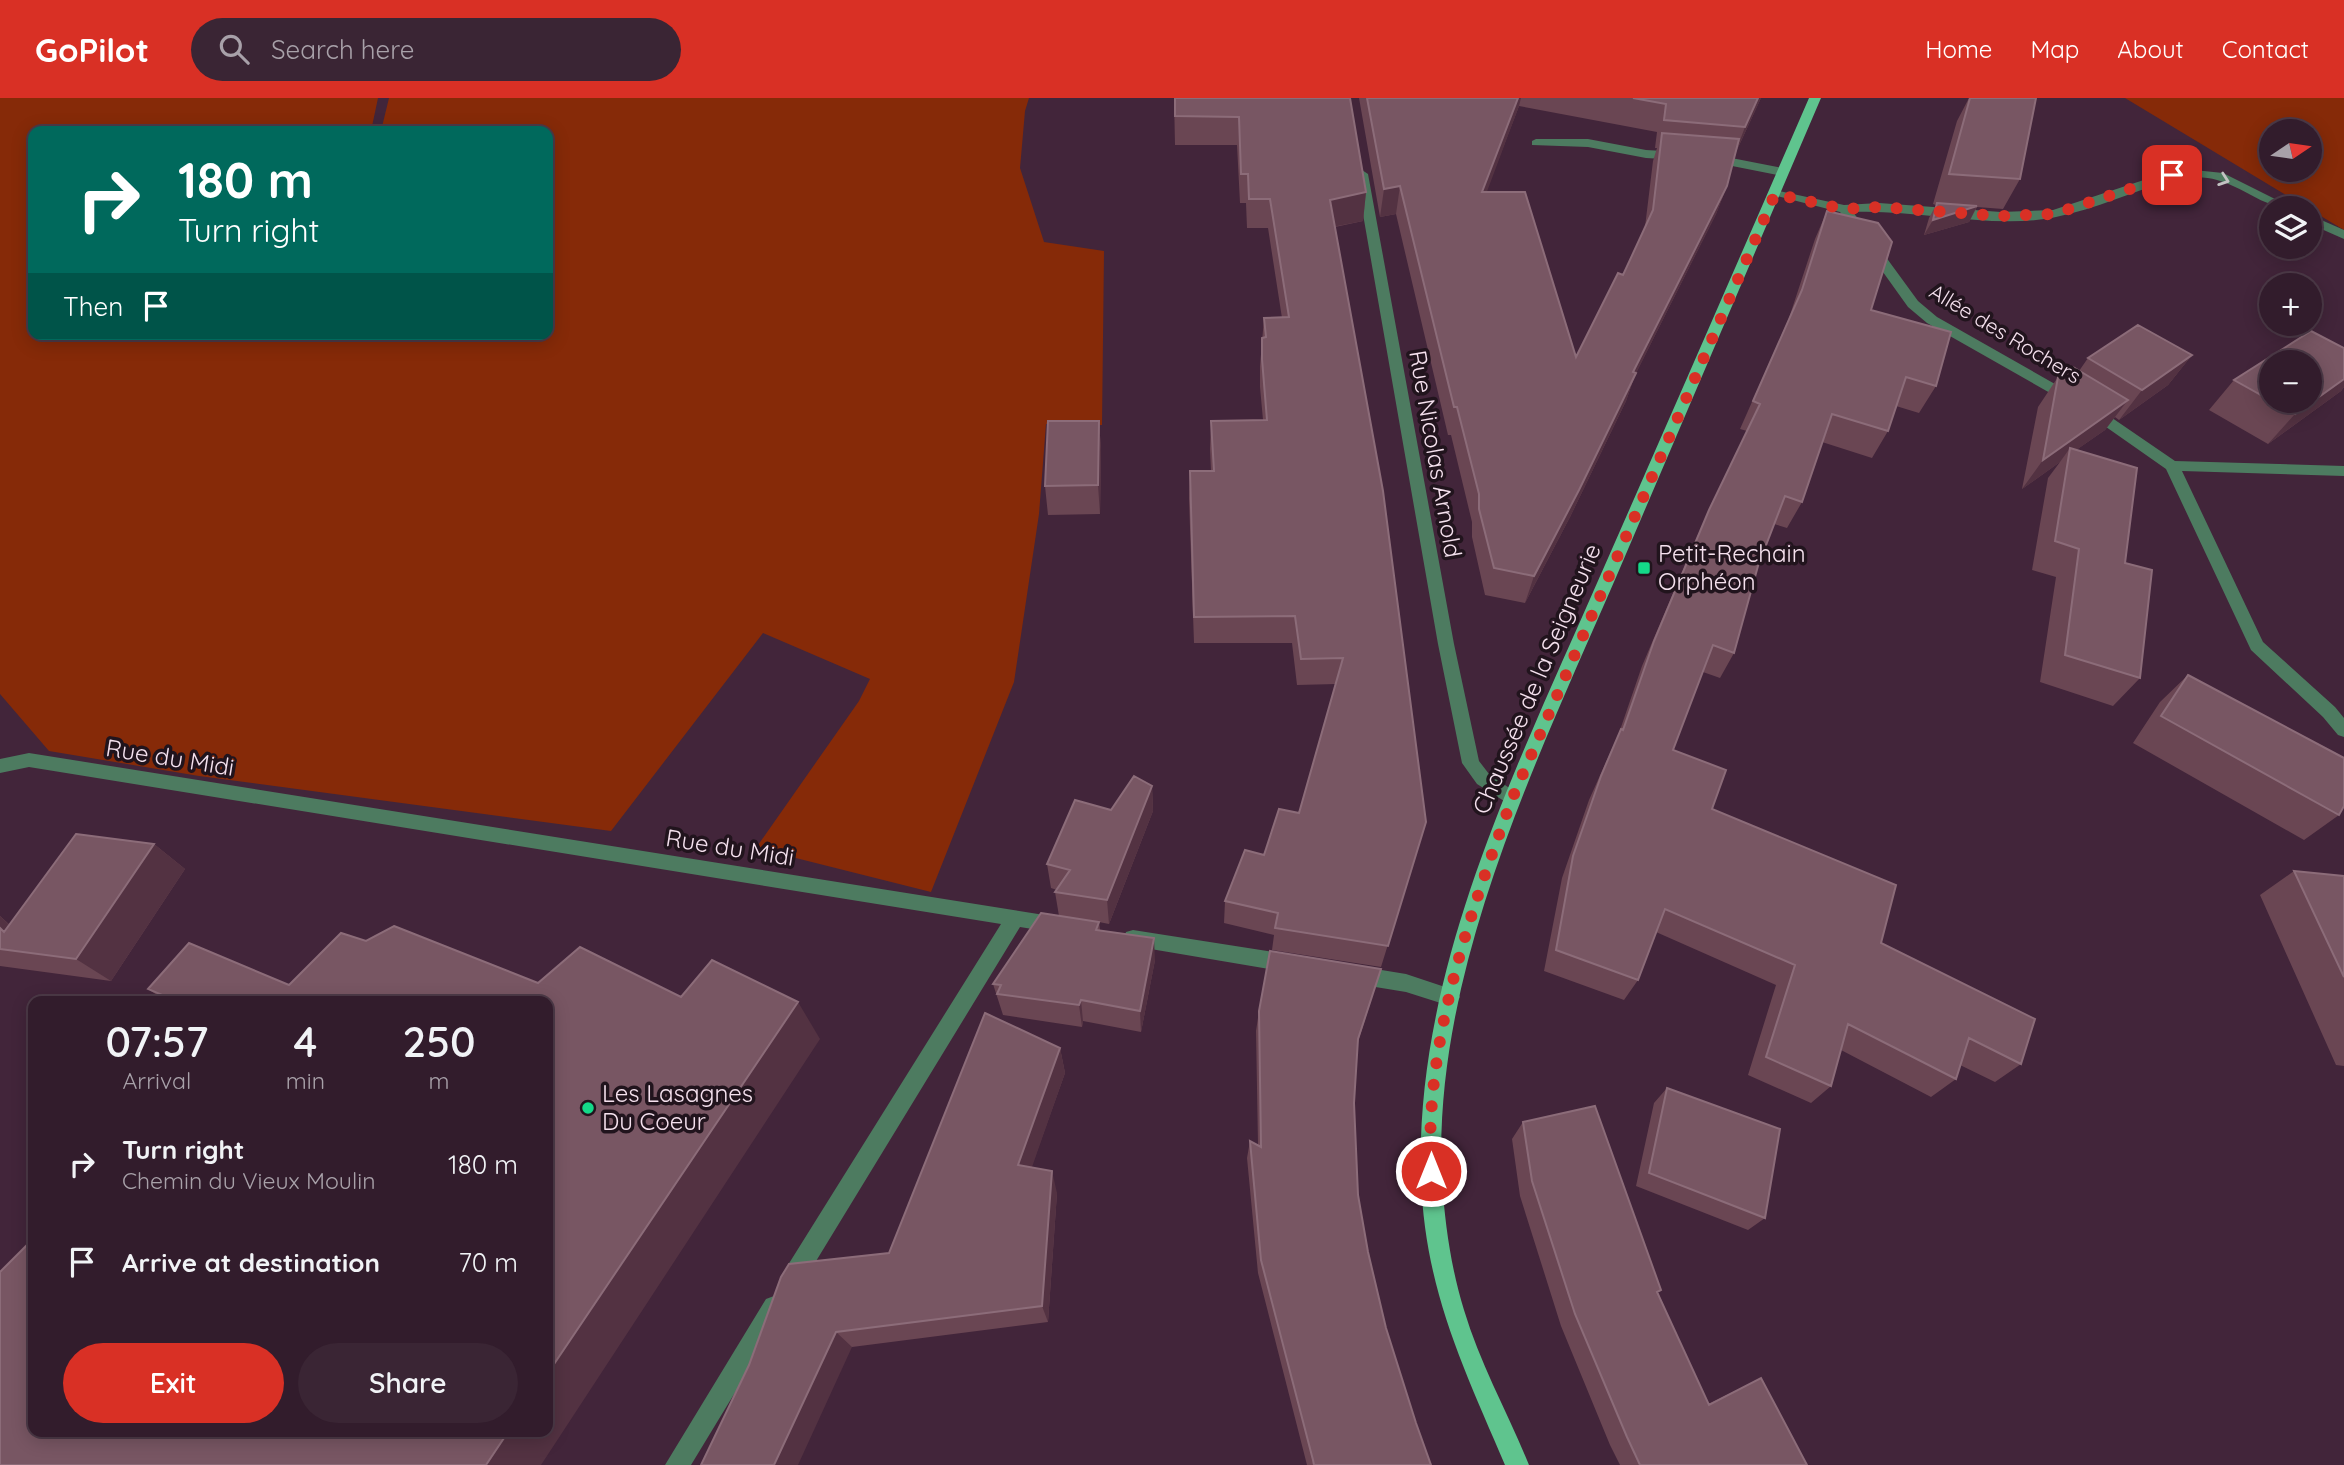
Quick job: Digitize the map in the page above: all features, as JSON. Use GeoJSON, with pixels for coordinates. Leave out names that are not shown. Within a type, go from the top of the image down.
{"type":"FeatureCollection","features":[{"type":"Feature","properties":{"kind":"main road","name":"Chaussée de la Seigneurie"},"geometry":{"type":"LineString","coordinates":[[1517,1465],[1452,1308],[1433,1213],[1430,1150],[1434,1086],[1450,997],[1480,888],[1512,799],[1815,98]]}},
{"type":"Feature","properties":{"kind":"street"},"geometry":{"type":"LineString","coordinates":[[1536,143],[1588,142],[1646,154],[1721,159],[1783,172]]}},
{"type":"Feature","properties":{"kind":"street","name":"Rue Nicolas Arnold"},"geometry":{"type":"LineString","coordinates":[[1359,153],[1446,644],[1471,763],[1483,779],[1512,799]]}},
{"type":"Feature","properties":{"kind":"street"},"geometry":{"type":"LineString","coordinates":[[1775,194],[1844,209],[1879,207],[2001,216],[2054,214],[2172,175],[2194,174],[2220,176],[2262,196]]}},
{"type":"Feature","properties":{"kind":"street","name":"Allée des Rochers"},"geometry":{"type":"LineString","coordinates":[[1844,209],[1913,304],[1932,320],[2094,412],[2172,466]]}},
{"type":"Feature","properties":{"kind":"street"},"geometry":{"type":"LineString","coordinates":[[2322,225],[2344,235]]}},
{"type":"Feature","properties":{"kind":"street"},"geometry":{"type":"LineString","coordinates":[[2344,471],[2172,466],[2257,646],[2329,712],[2344,730]]}},
{"type":"Feature","properties":{"kind":"street","name":"Rue du Midi"},"geometry":{"type":"LineString","coordinates":[[0,766],[29,760],[1069,927]]}},
{"type":"Feature","properties":{"kind":"street"},"geometry":{"type":"LineString","coordinates":[[677,1465],[1015,918]]}},
{"type":"Feature","properties":{"kind":"street"},"geometry":{"type":"LineString","coordinates":[[1110,934],[1312,967]]}},
{"type":"Feature","properties":{"kind":"street"},"geometry":{"type":"LineString","coordinates":[[1339,972],[1406,983],[1450,997]]}},
{"type":"Feature","properties":{"kind":"shaded area"},"geometry":{"type":"Polygon","coordinates":[[[0,98],[378,98],[372,126],[28,126],[28,340],[553,340],[553,126],[382,126],[389,98],[1029,98],[1025,111],[1020,168],[1044,242],[1104,251],[1102,425],[1046,424],[1039,514],[1014,682],[931,892],[756,848],[859,701],[870,679],[763,633],[611,831],[199,776],[49,751],[0,694],[0,98]]]}},
{"type":"Feature","properties":{"kind":"shaded area"},"geometry":{"type":"Polygon","coordinates":[[[2125,98],[2344,98],[2344,230],[2322,217],[2322,196],[2288,196],[2264,182],[2322,182],[2322,119],[2259,119],[2259,179],[2125,98]]]}},
{"type":"Feature","properties":{"kind":"building"},"geometry":{"type":"Polygon","coordinates":[[[1175,98],[1350,98],[1366,192],[1330,200],[1383,491],[1426,822],[1388,946],[1275,928],[1278,913],[1225,901],[1245,850],[1264,855],[1279,809],[1299,813],[1343,658],[1301,659],[1295,616],[1194,617],[1190,471],[1214,471],[1211,421],[1267,420],[1262,359],[1262,338],[1266,337],[1264,318],[1289,317],[1270,199],[1249,199],[1248,174],[1241,174],[1239,117],[1175,116],[1175,98]]]}},
{"type":"Feature","properties":{"kind":"building"},"geometry":{"type":"Polygon","coordinates":[[[1367,98],[1518,98],[1482,192],[1525,192],[1576,357],[1618,273],[1623,275],[1653,210],[1662,133],[1739,139],[1727,186],[1633,372],[1636,373],[1579,490],[1534,576],[1494,568],[1479,509],[1479,494],[1457,407],[1454,407],[1400,186],[1384,189],[1367,98]]]}},
{"type":"Feature","properties":{"kind":"building"},"geometry":{"type":"Polygon","coordinates":[[[1633,98],[1758,98],[1745,127],[1664,120],[1666,104],[1633,98]]]}},
{"type":"Feature","properties":{"kind":"building"},"geometry":{"type":"Polygon","coordinates":[[[1970,98],[2036,98],[2020,179],[1949,174],[1970,98]]]}},
{"type":"Feature","properties":{"kind":"building"},"geometry":{"type":"Polygon","coordinates":[[[1937,203],[1977,206],[1933,220],[1937,203]]]}},
{"type":"Feature","properties":{"kind":"building"},"geometry":{"type":"Polygon","coordinates":[[[1827,211],[1878,223],[1892,242],[1871,310],[1951,332],[1936,386],[1906,377],[1888,431],[1832,414],[1802,502],[1785,496],[1758,566],[1734,653],[1713,645],[1673,750],[1726,770],[1712,809],[1896,885],[1881,943],[2035,1019],[2021,1064],[1969,1038],[1956,1079],[1848,1024],[1831,1086],[1766,1057],[1795,965],[1665,909],[1638,980],[1556,950],[1573,856],[1601,776],[1621,729],[1623,730],[1654,641],[1709,510],[1760,404],[1753,401],[1802,290],[1827,211]]]}},
{"type":"Feature","properties":{"kind":"building"},"geometry":{"type":"Polygon","coordinates":[[[2138,325],[2192,355],[2142,390],[2088,358],[2138,325]]]}},
{"type":"Feature","properties":{"kind":"building"},"geometry":{"type":"Polygon","coordinates":[[[2303,336],[2321,336],[2344,348],[2344,379],[2322,395],[2322,350],[2281,350],[2303,336]]]}},
{"type":"Feature","properties":{"kind":"building"},"geometry":{"type":"Polygon","coordinates":[[[2259,364],[2259,394],[2234,380],[2259,364]]]}},
{"type":"Feature","properties":{"kind":"building"},"geometry":{"type":"Polygon","coordinates":[[[2073,367],[2128,400],[2043,460],[2058,377],[2073,367]]]}},
{"type":"Feature","properties":{"kind":"building"},"geometry":{"type":"Polygon","coordinates":[[[1048,421],[1099,421],[1098,485],[1045,486],[1048,421]]]}},
{"type":"Feature","properties":{"kind":"building"},"geometry":{"type":"Polygon","coordinates":[[[2070,448],[2137,468],[2125,563],[2152,570],[2140,678],[2065,655],[2079,549],[2055,541],[2070,448]]]}},
{"type":"Feature","properties":{"kind":"building"},"geometry":{"type":"Polygon","coordinates":[[[2188,675],[2344,758],[2344,806],[2339,815],[2161,716],[2188,675]]]}},
{"type":"Feature","properties":{"kind":"building"},"geometry":{"type":"Polygon","coordinates":[[[1134,776],[1152,786],[1107,900],[1055,892],[1070,870],[1047,864],[1075,800],[1111,810],[1134,776]]]}},
{"type":"Feature","properties":{"kind":"building"},"geometry":{"type":"Polygon","coordinates":[[[76,834],[154,844],[76,959],[0,949],[0,928],[4,932],[76,834]]]}},
{"type":"Feature","properties":{"kind":"building"},"geometry":{"type":"Polygon","coordinates":[[[2294,871],[2344,876],[2344,977],[2294,871]]]}},
{"type":"Feature","properties":{"kind":"building"},"geometry":{"type":"Polygon","coordinates":[[[1041,913],[1099,922],[1096,930],[1154,938],[1140,1011],[1081,1000],[1079,1005],[997,994],[1001,985],[993,984],[1041,913]]]}},
{"type":"Feature","properties":{"kind":"building"},"geometry":{"type":"Polygon","coordinates":[[[394,926],[538,983],[580,947],[681,997],[712,960],[798,1002],[553,1366],[553,996],[164,996],[148,989],[189,943],[289,985],[341,933],[366,941],[394,926]]]}},
{"type":"Feature","properties":{"kind":"building"},"geometry":{"type":"Polygon","coordinates":[[[1270,951],[1381,969],[1358,1039],[1354,1103],[1358,1195],[1386,1328],[1431,1465],[1314,1465],[1261,1260],[1250,1141],[1261,1147],[1259,1011],[1270,951]]]}},
{"type":"Feature","properties":{"kind":"building"},"geometry":{"type":"Polygon","coordinates":[[[985,1013],[1060,1048],[1018,1165],[1052,1171],[1042,1306],[836,1332],[774,1465],[701,1465],[749,1365],[781,1277],[789,1264],[889,1253],[985,1013]]]}},
{"type":"Feature","properties":{"kind":"building"},"geometry":{"type":"Polygon","coordinates":[[[1667,1088],[1780,1129],[1765,1218],[1649,1173],[1667,1088]]]}},
{"type":"Feature","properties":{"kind":"building"},"geometry":{"type":"Polygon","coordinates":[[[1595,1106],[1661,1290],[1657,1292],[1709,1405],[1761,1378],[1807,1465],[1640,1465],[1575,1314],[1532,1181],[1523,1122],[1595,1106]]]}},
{"type":"Feature","properties":{"kind":"building"},"geometry":{"type":"Polygon","coordinates":[[[28,1244],[28,1437],[505,1437],[486,1465],[0,1465],[0,1272],[28,1244]]]}},
{"type":"Feature","properties":{"kind":"place","name":"Petit-Rechain Orphéon"},"geometry":{"type":"Point","coordinates":[1644,568]}},
{"type":"Feature","properties":{"kind":"place","name":"Les Lasagnes Du Coeur"},"geometry":{"type":"Point","coordinates":[588,1108]}},
{"type":"Feature","properties":{"kind":"route"},"geometry":{"type":"LineString","coordinates":[[1431,1171],[1434,1086],[1450,997],[1480,888],[1512,799],[1775,194],[1844,209],[1879,207],[2001,216],[2054,214],[2172,175]]}}]}
